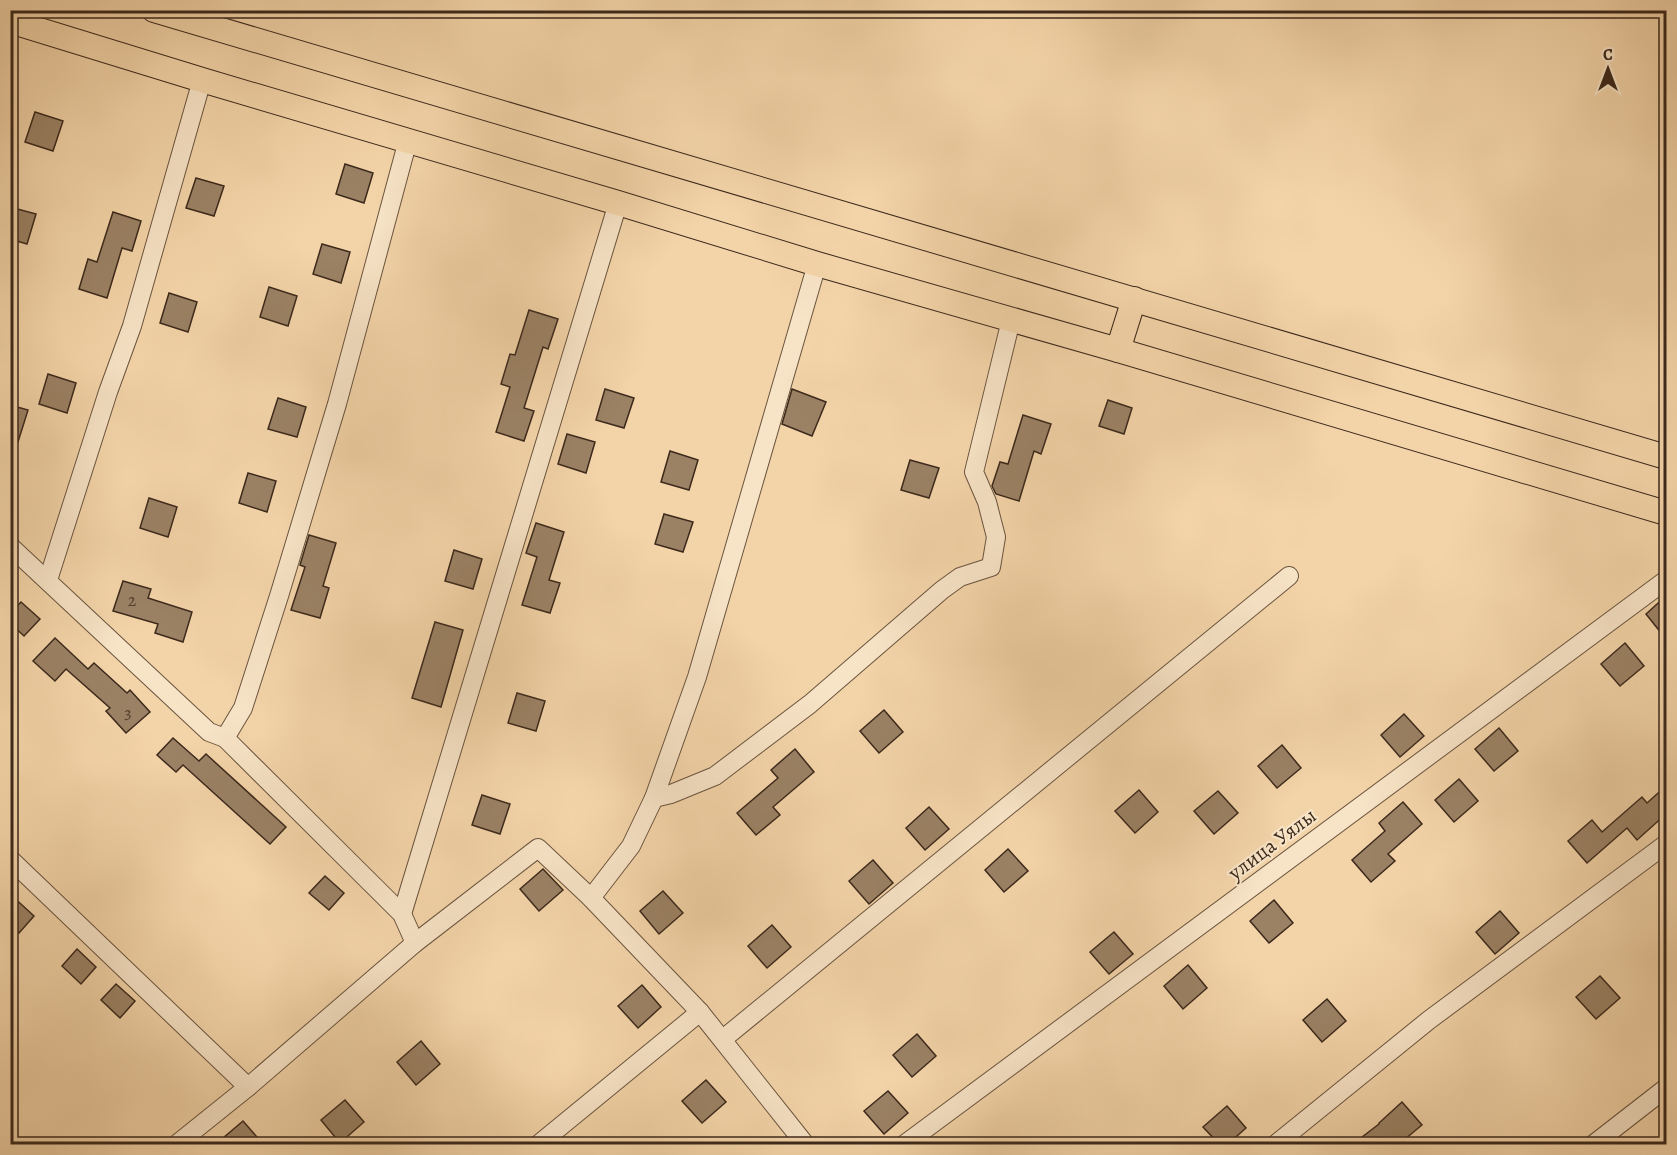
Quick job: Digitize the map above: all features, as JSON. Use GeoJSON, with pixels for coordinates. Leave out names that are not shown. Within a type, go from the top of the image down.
{"type":"FeatureCollection","features":[{"type":"Feature","properties":{"kind":"main road"},"geometry":{"type":"LineString","coordinates":[[153,10],[1666,457]]}},
{"type":"Feature","properties":{"kind":"main road"},"geometry":{"type":"LineString","coordinates":[[10,21],[618,202],[817,264],[1118,350],[1666,513]]}},
{"type":"Feature","properties":{"kind":"main road"},"geometry":{"type":"LineString","coordinates":[[1118,350],[1134,299]]}},
{"type":"Feature","properties":{"kind":"street"},"geometry":{"type":"LineString","coordinates":[[48,580],[108,392],[132,326],[202,80]]}},
{"type":"Feature","properties":{"kind":"street"},"geometry":{"type":"LineString","coordinates":[[225,738],[243,708],[279,596],[337,404],[408,140]]}},
{"type":"Feature","properties":{"kind":"street"},"geometry":{"type":"LineString","coordinates":[[402,914],[618,202]]}},
{"type":"Feature","properties":{"kind":"street"},"geometry":{"type":"LineString","coordinates":[[591,898],[631,846],[654,798],[697,677],[817,264]]}},
{"type":"Feature","properties":{"kind":"street"},"geometry":{"type":"LineString","coordinates":[[654,798],[671,794],[715,776],[810,704],[942,590],[960,577],[991,567],[996,537],[987,502],[974,472],[1011,320]]}},
{"type":"Feature","properties":{"kind":"street"},"geometry":{"type":"LineString","coordinates":[[10,546],[209,732],[225,738],[402,914],[416,943]]}},
{"type":"Feature","properties":{"kind":"street"},"geometry":{"type":"LineString","coordinates":[[723,1039],[1289,576]]}},
{"type":"Feature","properties":{"kind":"street","name":"улица Уялы"},"geometry":{"type":"LineString","coordinates":[[905,1144],[1666,580]]}},
{"type":"Feature","properties":{"kind":"street"},"geometry":{"type":"LineString","coordinates":[[1276,1144],[1429,1020],[1666,844]]}},
{"type":"Feature","properties":{"kind":"street"},"geometry":{"type":"LineString","coordinates":[[177,1144],[197,1139],[248,1087],[416,943],[538,848],[591,898],[700,1012],[806,1144]]}},
{"type":"Feature","properties":{"kind":"street"},"geometry":{"type":"LineString","coordinates":[[10,859],[248,1087]]}},
{"type":"Feature","properties":{"kind":"street"},"geometry":{"type":"LineString","coordinates":[[539,1144],[700,1012]]}},
{"type":"Feature","properties":{"kind":"street"},"geometry":{"type":"LineString","coordinates":[[1594,1144],[1666,1088]]}},
{"type":"Feature","properties":{"kind":"building"},"geometry":{"type":"Polygon","coordinates":[[[35,112],[63,121],[53,151],[25,142],[35,112]]]}},
{"type":"Feature","properties":{"kind":"building"},"geometry":{"type":"Polygon","coordinates":[[[345,164],[373,173],[364,203],[336,194],[345,164]]]}},
{"type":"Feature","properties":{"kind":"building"},"geometry":{"type":"Polygon","coordinates":[[[196,178],[224,186],[214,216],[186,208],[196,178]]]}},
{"type":"Feature","properties":{"kind":"building"},"geometry":{"type":"Polygon","coordinates":[[[10,207],[36,214],[27,244],[10,239],[10,207]]]}},
{"type":"Feature","properties":{"kind":"building"},"geometry":{"type":"Polygon","coordinates":[[[113,212],[141,221],[132,251],[122,248],[107,298],[79,289],[88,259],[97,262],[113,212]]]}},
{"type":"Feature","properties":{"kind":"building"},"geometry":{"type":"Polygon","coordinates":[[[322,244],[350,252],[341,283],[313,274],[322,244]]]}},
{"type":"Feature","properties":{"kind":"building"},"geometry":{"type":"Polygon","coordinates":[[[269,287],[297,296],[288,326],[260,317],[269,287]]]}},
{"type":"Feature","properties":{"kind":"building"},"geometry":{"type":"Polygon","coordinates":[[[169,293],[197,302],[188,332],[160,323],[169,293]]]}},
{"type":"Feature","properties":{"kind":"building"},"geometry":{"type":"Polygon","coordinates":[[[529,310],[558,319],[548,349],[543,347],[524,408],[534,411],[524,441],[496,432],[510,387],[501,384],[510,354],[515,355],[529,310]]]}},
{"type":"Feature","properties":{"kind":"building"},"geometry":{"type":"Polygon","coordinates":[[[48,374],[76,383],[67,413],[39,404],[48,374]]]}},
{"type":"Feature","properties":{"kind":"building"},"geometry":{"type":"Polygon","coordinates":[[[605,389],[634,398],[624,428],[596,420],[605,389]]]}},
{"type":"Feature","properties":{"kind":"building"},"geometry":{"type":"Polygon","coordinates":[[[792,389],[826,402],[812,436],[782,424],[792,389]]]}},
{"type":"Feature","properties":{"kind":"building"},"geometry":{"type":"Polygon","coordinates":[[[278,398],[306,407],[297,437],[268,429],[278,398]]]}},
{"type":"Feature","properties":{"kind":"building"},"geometry":{"type":"Polygon","coordinates":[[[1108,400],[1132,408],[1124,434],[1099,426],[1108,400]]]}},
{"type":"Feature","properties":{"kind":"building"},"geometry":{"type":"Polygon","coordinates":[[[10,405],[28,410],[13,458],[10,458],[10,405]]]}},
{"type":"Feature","properties":{"kind":"building"},"geometry":{"type":"Polygon","coordinates":[[[1023,415],[1051,424],[1041,454],[1034,451],[1019,501],[996,494],[992,486],[1000,462],[1008,464],[1023,415]]]}},
{"type":"Feature","properties":{"kind":"building"},"geometry":{"type":"Polygon","coordinates":[[[567,434],[595,442],[586,473],[558,464],[567,434]]]}},
{"type":"Feature","properties":{"kind":"building"},"geometry":{"type":"Polygon","coordinates":[[[670,451],[698,460],[689,490],[661,482],[670,451]]]}},
{"type":"Feature","properties":{"kind":"building"},"geometry":{"type":"Polygon","coordinates":[[[910,460],[939,468],[929,498],[901,490],[910,460]]]}},
{"type":"Feature","properties":{"kind":"building"},"geometry":{"type":"Polygon","coordinates":[[[248,473],[276,481],[267,512],[239,503],[248,473]]]}},
{"type":"Feature","properties":{"kind":"building"},"geometry":{"type":"Polygon","coordinates":[[[149,498],[177,507],[168,537],[140,528],[149,498]]]}},
{"type":"Feature","properties":{"kind":"building"},"geometry":{"type":"Polygon","coordinates":[[[664,514],[693,522],[683,552],[655,544],[664,514]]]}},
{"type":"Feature","properties":{"kind":"building"},"geometry":{"type":"Polygon","coordinates":[[[536,523],[564,532],[549,580],[560,583],[550,613],[522,605],[537,557],[526,553],[536,523]]]}},
{"type":"Feature","properties":{"kind":"building"},"geometry":{"type":"Polygon","coordinates":[[[309,535],[336,543],[323,586],[329,588],[320,618],[291,610],[305,567],[300,565],[309,535]]]}},
{"type":"Feature","properties":{"kind":"building"},"geometry":{"type":"Polygon","coordinates":[[[454,550],[482,559],[473,589],[445,581],[454,550]]]}},
{"type":"Feature","properties":{"kind":"building"},"geometry":{"type":"Polygon","coordinates":[[[123,581],[151,589],[148,598],[192,612],[183,642],[155,633],[158,624],[113,611],[123,581]]]}},
{"type":"Feature","properties":{"kind":"building"},"geometry":{"type":"Polygon","coordinates":[[[1666,596],[1666,639],[1646,614],[1666,596]]]}},
{"type":"Feature","properties":{"kind":"building"},"geometry":{"type":"Polygon","coordinates":[[[21,602],[40,619],[24,636],[10,623],[10,613],[21,602]]]}},
{"type":"Feature","properties":{"kind":"building"},"geometry":{"type":"Polygon","coordinates":[[[435,622],[463,630],[441,707],[412,698],[435,622]]]}},
{"type":"Feature","properties":{"kind":"building"},"geometry":{"type":"Polygon","coordinates":[[[55,638],[88,669],[94,663],[127,693],[130,690],[150,712],[126,733],[106,711],[110,708],[66,669],[55,681],[33,661],[55,638]]]}},
{"type":"Feature","properties":{"kind":"building"},"geometry":{"type":"Polygon","coordinates":[[[1625,643],[1644,666],[1620,686],[1601,664],[1625,643]]]}},
{"type":"Feature","properties":{"kind":"building"},"geometry":{"type":"Polygon","coordinates":[[[517,693],[545,701],[536,731],[508,723],[517,693]]]}},
{"type":"Feature","properties":{"kind":"building"},"geometry":{"type":"Polygon","coordinates":[[[884,710],[903,732],[879,753],[860,731],[884,710]]]}},
{"type":"Feature","properties":{"kind":"building"},"geometry":{"type":"Polygon","coordinates":[[[1404,714],[1424,736],[1400,757],[1381,735],[1404,714]]]}},
{"type":"Feature","properties":{"kind":"building"},"geometry":{"type":"Polygon","coordinates":[[[1499,728],[1518,751],[1494,771],[1475,749],[1499,728]]]}},
{"type":"Feature","properties":{"kind":"building"},"geometry":{"type":"Polygon","coordinates":[[[173,738],[199,761],[206,754],[286,827],[270,844],[183,765],[176,772],[157,755],[173,738]]]}},
{"type":"Feature","properties":{"kind":"building"},"geometry":{"type":"Polygon","coordinates":[[[1282,745],[1301,768],[1277,788],[1258,766],[1282,745]]]}},
{"type":"Feature","properties":{"kind":"building"},"geometry":{"type":"Polygon","coordinates":[[[795,749],[814,772],[773,807],[780,815],[756,835],[737,813],[778,778],[771,770],[795,749]]]}},
{"type":"Feature","properties":{"kind":"building"},"geometry":{"type":"Polygon","coordinates":[[[1459,779],[1478,801],[1454,822],[1435,800],[1459,779]]]}},
{"type":"Feature","properties":{"kind":"building"},"geometry":{"type":"Polygon","coordinates":[[[1666,786],[1666,814],[1637,840],[1627,828],[1587,863],[1568,841],[1592,820],[1602,832],[1642,797],[1647,803],[1666,786]]]}},
{"type":"Feature","properties":{"kind":"building"},"geometry":{"type":"Polygon","coordinates":[[[1139,790],[1158,812],[1135,833],[1115,811],[1139,790]]]}},
{"type":"Feature","properties":{"kind":"building"},"geometry":{"type":"Polygon","coordinates":[[[1218,791],[1238,813],[1214,834],[1194,811],[1218,791]]]}},
{"type":"Feature","properties":{"kind":"building"},"geometry":{"type":"Polygon","coordinates":[[[482,795],[510,804],[500,834],[472,825],[482,795]]]}},
{"type":"Feature","properties":{"kind":"building"},"geometry":{"type":"Polygon","coordinates":[[[1403,802],[1422,824],[1388,854],[1395,861],[1371,882],[1352,860],[1385,831],[1379,823],[1403,802]]]}},
{"type":"Feature","properties":{"kind":"building"},"geometry":{"type":"Polygon","coordinates":[[[929,807],[949,829],[925,850],[906,828],[929,807]]]}},
{"type":"Feature","properties":{"kind":"building"},"geometry":{"type":"Polygon","coordinates":[[[1008,849],[1028,871],[1004,892],[985,870],[1008,849]]]}},
{"type":"Feature","properties":{"kind":"building"},"geometry":{"type":"Polygon","coordinates":[[[873,860],[893,883],[869,904],[849,881],[873,860]]]}},
{"type":"Feature","properties":{"kind":"building"},"geometry":{"type":"Polygon","coordinates":[[[543,869],[563,890],[539,911],[520,889],[543,869]]]}},
{"type":"Feature","properties":{"kind":"building"},"geometry":{"type":"Polygon","coordinates":[[[325,876],[344,893],[329,910],[309,893],[325,876]]]}},
{"type":"Feature","properties":{"kind":"building"},"geometry":{"type":"Polygon","coordinates":[[[663,891],[683,913],[659,934],[640,911],[663,891]]]}},
{"type":"Feature","properties":{"kind":"building"},"geometry":{"type":"Polygon","coordinates":[[[10,894],[34,916],[19,933],[10,926],[10,894]]]}},
{"type":"Feature","properties":{"kind":"building"},"geometry":{"type":"Polygon","coordinates":[[[1274,900],[1293,923],[1269,943],[1250,921],[1274,900]]]}},
{"type":"Feature","properties":{"kind":"building"},"geometry":{"type":"Polygon","coordinates":[[[1500,911],[1519,933],[1495,954],[1476,932],[1500,911]]]}},
{"type":"Feature","properties":{"kind":"building"},"geometry":{"type":"Polygon","coordinates":[[[772,925],[791,947],[767,968],[748,946],[772,925]]]}},
{"type":"Feature","properties":{"kind":"building"},"geometry":{"type":"Polygon","coordinates":[[[1114,932],[1133,954],[1109,974],[1090,952],[1114,932]]]}},
{"type":"Feature","properties":{"kind":"building"},"geometry":{"type":"Polygon","coordinates":[[[77,949],[96,967],[81,984],[62,966],[77,949]]]}},
{"type":"Feature","properties":{"kind":"building"},"geometry":{"type":"Polygon","coordinates":[[[1188,965],[1207,988],[1183,1009],[1164,986],[1188,965]]]}},
{"type":"Feature","properties":{"kind":"building"},"geometry":{"type":"Polygon","coordinates":[[[1600,976],[1620,998],[1596,1019],[1576,997],[1600,976]]]}},
{"type":"Feature","properties":{"kind":"building"},"geometry":{"type":"Polygon","coordinates":[[[116,984],[135,1001],[120,1018],[101,1000],[116,984]]]}},
{"type":"Feature","properties":{"kind":"building"},"geometry":{"type":"Polygon","coordinates":[[[642,985],[661,1007],[638,1028],[618,1006],[642,985]]]}},
{"type":"Feature","properties":{"kind":"building"},"geometry":{"type":"Polygon","coordinates":[[[1327,999],[1346,1021],[1322,1042],[1303,1020],[1327,999]]]}},
{"type":"Feature","properties":{"kind":"building"},"geometry":{"type":"Polygon","coordinates":[[[917,1034],[936,1056],[912,1077],[893,1055],[917,1034]]]}},
{"type":"Feature","properties":{"kind":"building"},"geometry":{"type":"Polygon","coordinates":[[[421,1041],[440,1064],[416,1085],[397,1062],[421,1041]]]}},
{"type":"Feature","properties":{"kind":"building"},"geometry":{"type":"Polygon","coordinates":[[[706,1080],[726,1102],[702,1123],[682,1101],[706,1080]]]}},
{"type":"Feature","properties":{"kind":"building"},"geometry":{"type":"Polygon","coordinates":[[[888,1091],[908,1113],[884,1134],[864,1111],[888,1091]]]}},
{"type":"Feature","properties":{"kind":"building"},"geometry":{"type":"Polygon","coordinates":[[[345,1100],[364,1122],[340,1143],[321,1120],[345,1100]]]}},
{"type":"Feature","properties":{"kind":"building"},"geometry":{"type":"Polygon","coordinates":[[[1402,1102],[1422,1125],[1399,1144],[1353,1144],[1379,1124],[1402,1102]]]}},
{"type":"Feature","properties":{"kind":"building"},"geometry":{"type":"Polygon","coordinates":[[[1227,1106],[1246,1128],[1228,1144],[1219,1144],[1203,1127],[1227,1106]]]}},
{"type":"Feature","properties":{"kind":"building"},"geometry":{"type":"Polygon","coordinates":[[[243,1121],[263,1144],[216,1144],[243,1121]]]}}]}
